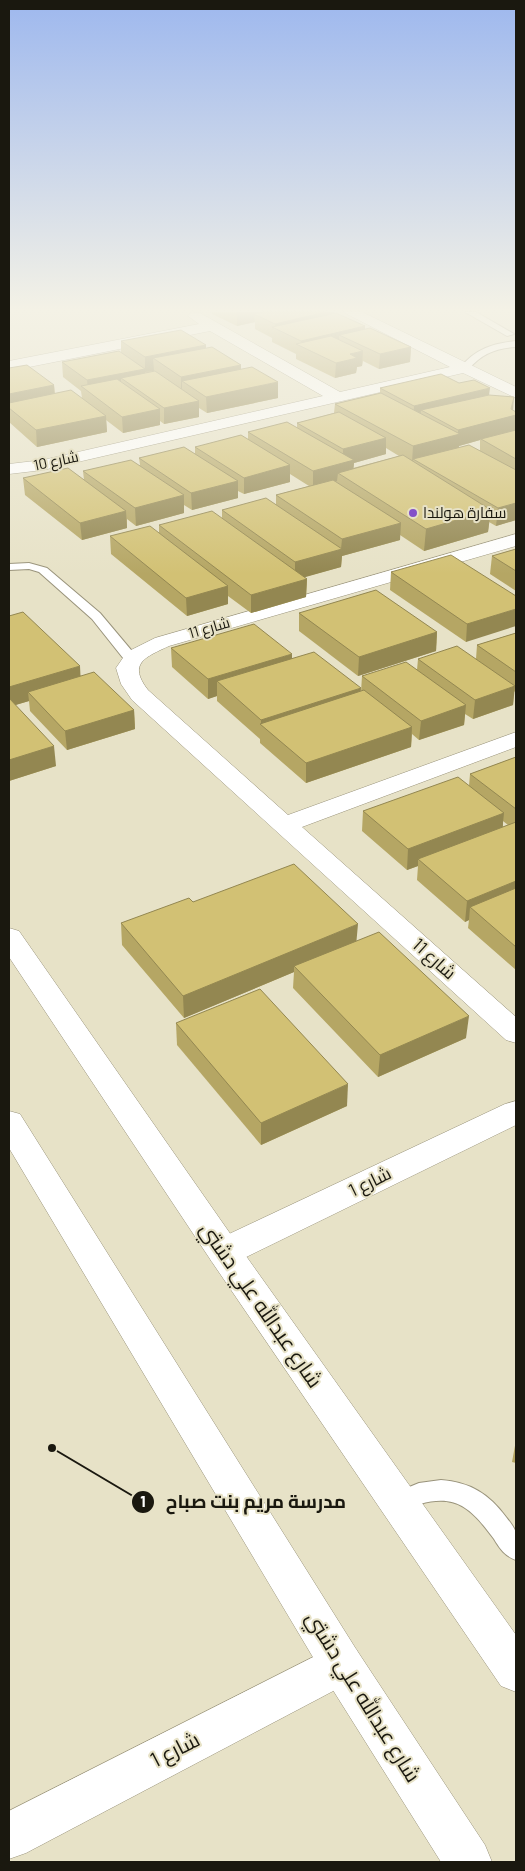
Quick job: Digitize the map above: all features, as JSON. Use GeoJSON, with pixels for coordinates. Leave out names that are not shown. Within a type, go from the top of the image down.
{"type":"FeatureCollection","features":[{"type":"Feature","properties":{"kind":"street","name":"شارع 10"},"geometry":{"type":"LineString","coordinates":[[9,469],[43,465],[327,399]]}},
{"type":"Feature","properties":{"kind":"street","name":"شارع 11"},"geometry":{"type":"LineString","coordinates":[[516,540],[171,639],[150,647],[132,660],[127,666],[126,674],[129,682],[140,695],[516,1033]]}},
{"type":"Feature","properties":{"kind":"street"},"geometry":{"type":"LineString","coordinates":[[284,825],[516,739]]}},
{"type":"Feature","properties":{"kind":"street","name":"شارع عبدالله علي دشتي"},"geometry":{"type":"LineString","coordinates":[[9,937],[224,1252],[516,1670]]}},
{"type":"Feature","properties":{"kind":"street","name":"شارع 1"},"geometry":{"type":"LineString","coordinates":[[224,1252],[516,1112]]}},
{"type":"Feature","properties":{"kind":"street","name":"شارع عبدالله علي دشتي"},"geometry":{"type":"LineString","coordinates":[[9,1122],[341,1664],[468,1862]]}},
{"type":"Feature","properties":{"kind":"street","name":"شارع 1"},"geometry":{"type":"LineString","coordinates":[[9,1836],[341,1664]]}},
{"type":"Feature","properties":{"kind":"lane"},"geometry":{"type":"LineString","coordinates":[[9,567],[29,566],[43,570],[96,616],[132,660]]}},
{"type":"Feature","properties":{"kind":"lane"},"geometry":{"type":"LineString","coordinates":[[398,1503],[422,1492],[453,1491],[467,1495],[482,1506],[516,1550]]}},
{"type":"Feature","properties":{"kind":"building"},"geometry":{"type":"Polygon","coordinates":[[[27,399],[84,399],[106,416],[36,430],[9,408],[9,403],[27,399]]]}},
{"type":"Feature","properties":{"kind":"building"},"geometry":{"type":"Polygon","coordinates":[[[99,399],[146,399],[160,409],[122,417],[99,399]]]}},
{"type":"Feature","properties":{"kind":"building"},"geometry":{"type":"Polygon","coordinates":[[[152,399],[197,399],[199,401],[164,408],[152,399]]]}},
{"type":"Feature","properties":{"kind":"building"},"geometry":{"type":"Polygon","coordinates":[[[355,399],[393,399],[460,434],[413,446],[335,404],[355,399]]]}},
{"type":"Feature","properties":{"kind":"building"},"geometry":{"type":"Polygon","coordinates":[[[401,399],[442,399],[414,406],[401,399]]]}},
{"type":"Feature","properties":{"kind":"building"},"geometry":{"type":"Polygon","coordinates":[[[469,399],[513,399],[511,409],[516,412],[516,415],[458,430],[421,410],[469,399]]]}},
{"type":"Feature","properties":{"kind":"building"},"geometry":{"type":"Polygon","coordinates":[[[339,412],[386,438],[343,449],[297,423],[339,412]]]}},
{"type":"Feature","properties":{"kind":"building"},"geometry":{"type":"Polygon","coordinates":[[[287,422],[354,460],[313,471],[248,432],[287,422]]]}},
{"type":"Feature","properties":{"kind":"building"},"geometry":{"type":"Polygon","coordinates":[[[516,430],[516,459],[481,439],[516,430]]]}},
{"type":"Feature","properties":{"kind":"building"},"geometry":{"type":"Polygon","coordinates":[[[241,435],[290,465],[244,478],[195,447],[241,435]]]}},
{"type":"Feature","properties":{"kind":"building"},"geometry":{"type":"Polygon","coordinates":[[[469,445],[516,470],[516,503],[498,508],[413,459],[469,445]]]}},
{"type":"Feature","properties":{"kind":"building"},"geometry":{"type":"Polygon","coordinates":[[[184,447],[238,481],[191,493],[139,458],[184,447]]]}},
{"type":"Feature","properties":{"kind":"building"},"geometry":{"type":"Polygon","coordinates":[[[403,455],[491,510],[426,529],[338,473],[403,455]]]}},
{"type":"Feature","properties":{"kind":"building"},"geometry":{"type":"Polygon","coordinates":[[[131,460],[184,495],[135,508],[83,471],[131,460]]]}},
{"type":"Feature","properties":{"kind":"building"},"geometry":{"type":"Polygon","coordinates":[[[68,468],[126,511],[80,523],[23,478],[68,468]]]}},
{"type":"Feature","properties":{"kind":"building"},"geometry":{"type":"Polygon","coordinates":[[[333,480],[401,523],[342,539],[276,495],[333,480]]]}},
{"type":"Feature","properties":{"kind":"building"},"geometry":{"type":"Polygon","coordinates":[[[266,498],[342,549],[295,562],[222,510],[266,498]]]}},
{"type":"Feature","properties":{"kind":"building"},"geometry":{"type":"Polygon","coordinates":[[[212,511],[307,579],[251,595],[159,525],[212,511]]]}},
{"type":"Feature","properties":{"kind":"building"},"geometry":{"type":"Polygon","coordinates":[[[150,526],[228,586],[186,598],[110,536],[150,526]]]}},
{"type":"Feature","properties":{"kind":"building"},"geometry":{"type":"Polygon","coordinates":[[[516,549],[516,571],[492,556],[516,549]]]}},
{"type":"Feature","properties":{"kind":"building"},"geometry":{"type":"Polygon","coordinates":[[[451,555],[516,596],[516,609],[467,624],[391,572],[451,555]]]}},
{"type":"Feature","properties":{"kind":"building"},"geometry":{"type":"Polygon","coordinates":[[[376,590],[437,632],[359,657],[299,613],[376,590]]]}},
{"type":"Feature","properties":{"kind":"building"},"geometry":{"type":"Polygon","coordinates":[[[23,612],[80,666],[9,687],[9,616],[23,612]]]}},
{"type":"Feature","properties":{"kind":"building"},"geometry":{"type":"Polygon","coordinates":[[[254,624],[292,654],[208,679],[171,648],[254,624]]]}},
{"type":"Feature","properties":{"kind":"building"},"geometry":{"type":"Polygon","coordinates":[[[516,633],[516,672],[477,645],[516,633]]]}},
{"type":"Feature","properties":{"kind":"building"},"geometry":{"type":"Polygon","coordinates":[[[457,646],[515,686],[475,700],[418,659],[457,646]]]}},
{"type":"Feature","properties":{"kind":"building"},"geometry":{"type":"Polygon","coordinates":[[[314,652],[361,688],[261,720],[217,681],[314,652]]]}},
{"type":"Feature","properties":{"kind":"building"},"geometry":{"type":"Polygon","coordinates":[[[406,662],[466,705],[421,721],[362,676],[406,662]]]}},
{"type":"Feature","properties":{"kind":"building"},"geometry":{"type":"Polygon","coordinates":[[[94,672],[134,710],[65,731],[28,692],[94,672]]]}},
{"type":"Feature","properties":{"kind":"building"},"geometry":{"type":"Polygon","coordinates":[[[364,690],[412,727],[306,763],[260,724],[364,690]]]}},
{"type":"Feature","properties":{"kind":"building"},"geometry":{"type":"Polygon","coordinates":[[[9,698],[54,746],[9,760],[9,698]]]}},
{"type":"Feature","properties":{"kind":"building"},"geometry":{"type":"Polygon","coordinates":[[[516,757],[516,809],[470,774],[516,757]]]}},
{"type":"Feature","properties":{"kind":"building"},"geometry":{"type":"Polygon","coordinates":[[[458,777],[504,813],[408,849],[363,811],[458,777]]]}},
{"type":"Feature","properties":{"kind":"building"},"geometry":{"type":"Polygon","coordinates":[[[516,822],[516,881],[467,901],[418,859],[516,822]]]}},
{"type":"Feature","properties":{"kind":"building"},"geometry":{"type":"Polygon","coordinates":[[[294,864],[358,924],[183,996],[121,923],[189,898],[193,902],[294,864]]]}},
{"type":"Feature","properties":{"kind":"building"},"geometry":{"type":"Polygon","coordinates":[[[516,888],[516,947],[470,907],[516,888]]]}},
{"type":"Feature","properties":{"kind":"building"},"geometry":{"type":"Polygon","coordinates":[[[379,932],[469,1016],[380,1055],[294,966],[379,932]]]}},
{"type":"Feature","properties":{"kind":"building"},"geometry":{"type":"Polygon","coordinates":[[[260,989],[348,1084],[261,1123],[176,1023],[260,989]]]}},
{"type":"Feature","properties":{"kind":"place","name":"سفارة هولندا"},"geometry":{"type":"Point","coordinates":[413,513]}},
{"type":"Feature","properties":{"kind":"place","name":"مدرسة مريم بنت صباح"},"geometry":{"type":"Point","coordinates":[52,1448]}}]}
